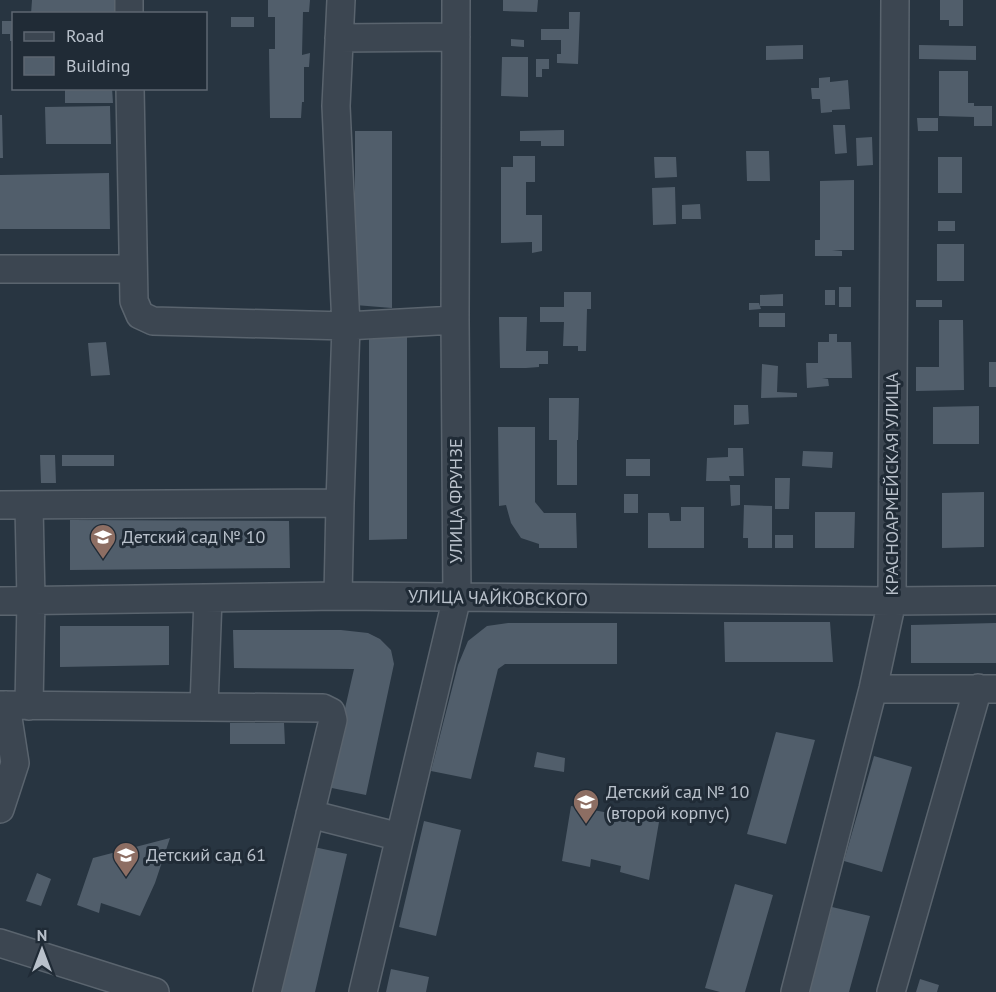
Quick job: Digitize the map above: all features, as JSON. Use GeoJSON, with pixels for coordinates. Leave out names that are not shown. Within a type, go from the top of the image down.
{"type":"FeatureCollection","features":[{"type":"Feature","properties":{"kind":"street"},"geometry":{"type":"LineString","coordinates":[[338,596],[346,326],[336,106],[341,0]]}},
{"type":"Feature","properties":{"kind":"street","name":"УЛИЦА ФРУНЗЕ"},"geometry":{"type":"LineString","coordinates":[[363,992],[457,597],[454,320],[456,0]]}},
{"type":"Feature","properties":{"kind":"street","name":"КРАСНОАРМЕЙСКАЯ УЛИЦА"},"geometry":{"type":"LineString","coordinates":[[795,992],[873,689],[892,601],[895,0]]}},
{"type":"Feature","properties":{"kind":"street"},"geometry":{"type":"LineString","coordinates":[[339,38],[456,37]]}},
{"type":"Feature","properties":{"kind":"street"},"geometry":{"type":"LineString","coordinates":[[130,90],[133,268],[136,309],[146,319],[346,326],[454,320]]}},
{"type":"Feature","properties":{"kind":"street"},"geometry":{"type":"LineString","coordinates":[[0,268],[133,268]]}},
{"type":"Feature","properties":{"kind":"street"},"geometry":{"type":"LineString","coordinates":[[0,506],[340,503]]}},
{"type":"Feature","properties":{"kind":"street"},"geometry":{"type":"LineString","coordinates":[[0,809],[15,764],[12,705],[31,600],[29,506]]}},
{"type":"Feature","properties":{"kind":"street","name":"УЛИЦА ЧАЙКОВСКОГО"},"geometry":{"type":"LineString","coordinates":[[0,601],[338,596],[996,600]]}},
{"type":"Feature","properties":{"kind":"street"},"geometry":{"type":"LineString","coordinates":[[204,707],[208,598]]}},
{"type":"Feature","properties":{"kind":"street"},"geometry":{"type":"LineString","coordinates":[[873,689],[987,688],[891,992]]}},
{"type":"Feature","properties":{"kind":"street"},"geometry":{"type":"LineString","coordinates":[[12,705],[323,708],[331,712],[333,720],[267,992]]}},
{"type":"Feature","properties":{"kind":"street"},"geometry":{"type":"LineString","coordinates":[[310,814],[400,837]]}},
{"type":"Feature","properties":{"kind":"street"},"geometry":{"type":"LineString","coordinates":[[0,943],[155,992]]}},
{"type":"Feature","properties":{"kind":"building"},"geometry":{"type":"Polygon","coordinates":[[[32,0],[118,0],[118,12],[31,12],[32,0]]]}},
{"type":"Feature","properties":{"kind":"building"},"geometry":{"type":"Polygon","coordinates":[[[268,0],[310,0],[309,12],[303,12],[302,55],[310,53],[309,67],[304,67],[304,102],[302,102],[301,118],[270,118],[269,49],[275,49],[275,17],[268,17],[268,0]]]}},
{"type":"Feature","properties":{"kind":"building"},"geometry":{"type":"Polygon","coordinates":[[[503,0],[538,0],[537,12],[503,11],[503,0]]]}},
{"type":"Feature","properties":{"kind":"building"},"geometry":{"type":"Polygon","coordinates":[[[940,0],[963,0],[963,26],[949,26],[949,20],[940,20],[940,0]]]}},
{"type":"Feature","properties":{"kind":"building"},"geometry":{"type":"Polygon","coordinates":[[[569,12],[580,12],[578,64],[557,63],[557,54],[561,54],[561,40],[541,40],[541,29],[569,29],[569,12]]]}},
{"type":"Feature","properties":{"kind":"building"},"geometry":{"type":"Polygon","coordinates":[[[231,17],[254,17],[254,27],[231,27],[231,17]]]}},
{"type":"Feature","properties":{"kind":"building"},"geometry":{"type":"Polygon","coordinates":[[[2,21],[12,21],[12,41],[10,41],[10,34],[2,34],[2,21]]]}},
{"type":"Feature","properties":{"kind":"building"},"geometry":{"type":"Polygon","coordinates":[[[511,39],[524,40],[524,47],[511,46],[511,39]]]}},
{"type":"Feature","properties":{"kind":"building"},"geometry":{"type":"Polygon","coordinates":[[[803,45],[803,59],[766,60],[766,46],[803,45]]]}},
{"type":"Feature","properties":{"kind":"building"},"geometry":{"type":"Polygon","coordinates":[[[919,45],[976,46],[976,60],[919,59],[919,45]]]}},
{"type":"Feature","properties":{"kind":"building"},"geometry":{"type":"Polygon","coordinates":[[[502,57],[528,57],[528,97],[501,96],[502,57]]]}},
{"type":"Feature","properties":{"kind":"building"},"geometry":{"type":"Polygon","coordinates":[[[536,59],[549,59],[549,69],[542,69],[542,77],[536,77],[536,59]]]}},
{"type":"Feature","properties":{"kind":"building"},"geometry":{"type":"Polygon","coordinates":[[[939,71],[968,71],[968,103],[974,103],[974,106],[992,106],[992,126],[974,126],[974,117],[939,116],[939,71]]]}},
{"type":"Feature","properties":{"kind":"building"},"geometry":{"type":"Polygon","coordinates":[[[830,77],[830,82],[848,80],[850,109],[821,113],[820,99],[812,99],[811,88],[819,88],[819,78],[830,77]]]}},
{"type":"Feature","properties":{"kind":"building"},"geometry":{"type":"Polygon","coordinates":[[[65,90],[112,90],[113,103],[65,103],[65,90]]]}},
{"type":"Feature","properties":{"kind":"building"},"geometry":{"type":"Polygon","coordinates":[[[110,106],[111,144],[46,144],[45,107],[110,106]]]}},
{"type":"Feature","properties":{"kind":"building"},"geometry":{"type":"Polygon","coordinates":[[[0,115],[2,115],[3,158],[0,158],[0,115]]]}},
{"type":"Feature","properties":{"kind":"building"},"geometry":{"type":"Polygon","coordinates":[[[917,118],[938,118],[938,131],[918,131],[917,118]]]}},
{"type":"Feature","properties":{"kind":"building"},"geometry":{"type":"Polygon","coordinates":[[[833,125],[845,125],[847,153],[835,154],[833,125]]]}},
{"type":"Feature","properties":{"kind":"building"},"geometry":{"type":"Polygon","coordinates":[[[564,130],[564,146],[541,146],[541,141],[520,141],[520,131],[564,130]]]}},
{"type":"Feature","properties":{"kind":"building"},"geometry":{"type":"Polygon","coordinates":[[[355,131],[392,131],[392,308],[355,305],[355,131]]]}},
{"type":"Feature","properties":{"kind":"building"},"geometry":{"type":"Polygon","coordinates":[[[872,137],[873,165],[857,166],[856,138],[872,137]]]}},
{"type":"Feature","properties":{"kind":"building"},"geometry":{"type":"Polygon","coordinates":[[[746,151],[769,151],[770,181],[747,181],[746,151]]]}},
{"type":"Feature","properties":{"kind":"building"},"geometry":{"type":"Polygon","coordinates":[[[513,156],[535,156],[535,182],[526,182],[526,215],[542,215],[542,251],[532,253],[532,242],[501,243],[501,167],[513,167],[513,156]]]}},
{"type":"Feature","properties":{"kind":"building"},"geometry":{"type":"Polygon","coordinates":[[[654,157],[676,157],[677,177],[655,178],[654,157]]]}},
{"type":"Feature","properties":{"kind":"building"},"geometry":{"type":"Polygon","coordinates":[[[938,157],[962,157],[962,193],[938,193],[938,157]]]}},
{"type":"Feature","properties":{"kind":"building"},"geometry":{"type":"Polygon","coordinates":[[[109,173],[110,229],[0,229],[0,175],[109,173]]]}},
{"type":"Feature","properties":{"kind":"building"},"geometry":{"type":"Polygon","coordinates":[[[854,180],[854,250],[832,250],[842,251],[842,256],[815,256],[815,240],[820,240],[820,181],[854,180]]]}},
{"type":"Feature","properties":{"kind":"building"},"geometry":{"type":"Polygon","coordinates":[[[675,187],[676,224],[653,225],[652,188],[675,187]]]}},
{"type":"Feature","properties":{"kind":"building"},"geometry":{"type":"Polygon","coordinates":[[[700,204],[701,219],[682,219],[682,205],[700,204]]]}},
{"type":"Feature","properties":{"kind":"building"},"geometry":{"type":"Polygon","coordinates":[[[938,221],[955,221],[955,231],[938,231],[938,221]]]}},
{"type":"Feature","properties":{"kind":"building"},"geometry":{"type":"Polygon","coordinates":[[[937,244],[964,244],[964,281],[937,281],[937,244]]]}},
{"type":"Feature","properties":{"kind":"building"},"geometry":{"type":"Polygon","coordinates":[[[839,287],[851,287],[851,307],[839,307],[839,287]]]}},
{"type":"Feature","properties":{"kind":"building"},"geometry":{"type":"Polygon","coordinates":[[[825,290],[835,290],[835,305],[825,305],[825,290]]]}},
{"type":"Feature","properties":{"kind":"building"},"geometry":{"type":"Polygon","coordinates":[[[564,292],[591,292],[591,309],[587,309],[586,351],[578,351],[578,346],[563,346],[564,322],[540,322],[540,307],[564,307],[564,292]]]}},
{"type":"Feature","properties":{"kind":"building"},"geometry":{"type":"Polygon","coordinates":[[[783,294],[783,306],[760,306],[760,295],[783,294]]]}},
{"type":"Feature","properties":{"kind":"building"},"geometry":{"type":"Polygon","coordinates":[[[916,300],[942,300],[942,307],[916,307],[916,300]]]}},
{"type":"Feature","properties":{"kind":"building"},"geometry":{"type":"Polygon","coordinates":[[[749,303],[759,303],[761,309],[749,310],[749,303]]]}},
{"type":"Feature","properties":{"kind":"building"},"geometry":{"type":"Polygon","coordinates":[[[759,313],[785,313],[785,327],[759,327],[759,313]]]}},
{"type":"Feature","properties":{"kind":"building"},"geometry":{"type":"Polygon","coordinates":[[[499,317],[527,317],[526,351],[548,351],[548,364],[539,364],[539,367],[500,368],[499,317]]]}},
{"type":"Feature","properties":{"kind":"building"},"geometry":{"type":"Polygon","coordinates":[[[939,320],[963,320],[964,390],[916,391],[916,367],[939,367],[939,320]]]}},
{"type":"Feature","properties":{"kind":"building"},"geometry":{"type":"Polygon","coordinates":[[[369,330],[407,330],[407,539],[369,540],[369,330]]]}},
{"type":"Feature","properties":{"kind":"building"},"geometry":{"type":"Polygon","coordinates":[[[829,334],[837,334],[837,342],[851,342],[852,378],[822,378],[828,379],[829,386],[807,388],[806,363],[818,363],[818,342],[829,342],[829,334]]]}},
{"type":"Feature","properties":{"kind":"building"},"geometry":{"type":"Polygon","coordinates":[[[106,342],[110,375],[91,376],[88,343],[106,342]]]}},
{"type":"Feature","properties":{"kind":"building"},"geometry":{"type":"Polygon","coordinates":[[[989,362],[996,362],[996,387],[989,387],[989,362]]]}},
{"type":"Feature","properties":{"kind":"building"},"geometry":{"type":"Polygon","coordinates":[[[762,364],[778,366],[777,392],[797,393],[797,397],[761,398],[762,364]]]}},
{"type":"Feature","properties":{"kind":"building"},"geometry":{"type":"Polygon","coordinates":[[[549,398],[579,398],[577,485],[557,485],[557,440],[549,440],[549,398]]]}},
{"type":"Feature","properties":{"kind":"building"},"geometry":{"type":"Polygon","coordinates":[[[734,405],[748,405],[749,424],[734,425],[734,405]]]}},
{"type":"Feature","properties":{"kind":"building"},"geometry":{"type":"Polygon","coordinates":[[[979,406],[979,444],[933,444],[933,407],[979,406]]]}},
{"type":"Feature","properties":{"kind":"building"},"geometry":{"type":"Polygon","coordinates":[[[498,427],[535,427],[535,502],[544,513],[576,513],[577,548],[539,548],[539,544],[521,538],[511,523],[506,505],[499,506],[498,427]]]}},
{"type":"Feature","properties":{"kind":"building"},"geometry":{"type":"Polygon","coordinates":[[[728,448],[743,448],[744,476],[729,476],[730,481],[706,481],[707,458],[728,457],[728,448]]]}},
{"type":"Feature","properties":{"kind":"building"},"geometry":{"type":"Polygon","coordinates":[[[803,451],[833,452],[832,468],[802,466],[803,451]]]}},
{"type":"Feature","properties":{"kind":"building"},"geometry":{"type":"Polygon","coordinates":[[[40,455],[55,455],[56,483],[41,483],[40,455]]]}},
{"type":"Feature","properties":{"kind":"building"},"geometry":{"type":"Polygon","coordinates":[[[62,455],[114,455],[114,466],[62,466],[62,455]]]}},
{"type":"Feature","properties":{"kind":"building"},"geometry":{"type":"Polygon","coordinates":[[[626,459],[650,459],[650,476],[626,476],[626,459]]]}},
{"type":"Feature","properties":{"kind":"building"},"geometry":{"type":"Polygon","coordinates":[[[775,478],[790,478],[789,509],[775,509],[775,478]]]}},
{"type":"Feature","properties":{"kind":"building"},"geometry":{"type":"Polygon","coordinates":[[[730,485],[740,485],[740,505],[731,506],[730,485]]]}},
{"type":"Feature","properties":{"kind":"building"},"geometry":{"type":"Polygon","coordinates":[[[984,492],[984,547],[942,548],[942,493],[984,492]]]}},
{"type":"Feature","properties":{"kind":"building"},"geometry":{"type":"Polygon","coordinates":[[[624,494],[638,494],[638,513],[624,513],[624,494]]]}},
{"type":"Feature","properties":{"kind":"building"},"geometry":{"type":"Polygon","coordinates":[[[744,505],[772,506],[772,548],[748,548],[748,538],[743,538],[744,505]]]}},
{"type":"Feature","properties":{"kind":"building"},"geometry":{"type":"Polygon","coordinates":[[[681,507],[704,507],[704,548],[648,548],[648,513],[669,513],[670,521],[681,521],[681,507]]]}},
{"type":"Feature","properties":{"kind":"building"},"geometry":{"type":"Polygon","coordinates":[[[815,512],[855,512],[854,548],[815,548],[815,512]]]}},
{"type":"Feature","properties":{"kind":"building"},"geometry":{"type":"Polygon","coordinates":[[[70,520],[289,521],[290,568],[70,570],[70,520]]]}},
{"type":"Feature","properties":{"kind":"building"},"geometry":{"type":"Polygon","coordinates":[[[775,535],[793,535],[793,548],[775,548],[775,535]]]}},
{"type":"Feature","properties":{"kind":"building"},"geometry":{"type":"Polygon","coordinates":[[[724,622],[830,622],[833,662],[725,662],[724,622]]]}},
{"type":"Feature","properties":{"kind":"building"},"geometry":{"type":"Polygon","coordinates":[[[508,623],[617,623],[617,664],[505,664],[498,669],[471,779],[431,771],[458,665],[468,641],[487,626],[508,623]]]}},
{"type":"Feature","properties":{"kind":"building"},"geometry":{"type":"Polygon","coordinates":[[[996,623],[996,663],[911,663],[911,625],[996,623]]]}},
{"type":"Feature","properties":{"kind":"building"},"geometry":{"type":"Polygon","coordinates":[[[60,626],[169,626],[169,665],[60,667],[60,626]]]}},
{"type":"Feature","properties":{"kind":"building"},"geometry":{"type":"Polygon","coordinates":[[[233,630],[341,630],[368,633],[380,639],[391,650],[394,664],[366,795],[327,787],[354,669],[234,668],[233,630]]]}},
{"type":"Feature","properties":{"kind":"building"},"geometry":{"type":"Polygon","coordinates":[[[230,723],[284,723],[285,744],[230,744],[230,723]]]}},
{"type":"Feature","properties":{"kind":"building"},"geometry":{"type":"Polygon","coordinates":[[[776,732],[815,740],[786,844],[747,834],[776,732]]]}},
{"type":"Feature","properties":{"kind":"building"},"geometry":{"type":"Polygon","coordinates":[[[537,752],[565,758],[564,772],[534,767],[537,752]]]}},
{"type":"Feature","properties":{"kind":"building"},"geometry":{"type":"Polygon","coordinates":[[[874,756],[912,767],[882,872],[844,861],[874,756]]]}},
{"type":"Feature","properties":{"kind":"building"},"geometry":{"type":"Polygon","coordinates":[[[571,806],[659,822],[649,880],[620,872],[621,866],[591,859],[590,867],[562,861],[571,806]]]}},
{"type":"Feature","properties":{"kind":"building"},"geometry":{"type":"Polygon","coordinates":[[[424,821],[461,830],[436,936],[399,927],[424,821]]]}},
{"type":"Feature","properties":{"kind":"building"},"geometry":{"type":"Polygon","coordinates":[[[170,838],[155,883],[140,916],[101,903],[99,913],[77,905],[93,858],[170,838]]]}},
{"type":"Feature","properties":{"kind":"building"},"geometry":{"type":"Polygon","coordinates":[[[309,846],[347,854],[315,992],[275,992],[309,846]]]}},
{"type":"Feature","properties":{"kind":"building"},"geometry":{"type":"Polygon","coordinates":[[[37,873],[51,879],[41,906],[26,901],[37,873]]]}},
{"type":"Feature","properties":{"kind":"building"},"geometry":{"type":"Polygon","coordinates":[[[735,884],[773,895],[745,992],[720,992],[705,988],[735,884]]]}},
{"type":"Feature","properties":{"kind":"building"},"geometry":{"type":"Polygon","coordinates":[[[832,907],[870,916],[849,992],[808,992],[832,907]]]}},
{"type":"Feature","properties":{"kind":"building"},"geometry":{"type":"Polygon","coordinates":[[[391,969],[429,977],[426,992],[386,992],[391,969]]]}},
{"type":"Feature","properties":{"kind":"building"},"geometry":{"type":"Polygon","coordinates":[[[920,979],[939,985],[937,992],[916,992],[920,979]]]}},
{"type":"Feature","properties":{"kind":"place","name":"Детский сад № 10"},"geometry":{"type":"Point","coordinates":[103,560]}},
{"type":"Feature","properties":{"kind":"place","name":"Детский сад № 10 (второй корпус)"},"geometry":{"type":"Point","coordinates":[586,825]}},
{"type":"Feature","properties":{"kind":"place","name":"Детский сад 61"},"geometry":{"type":"Point","coordinates":[126,878]}}]}
